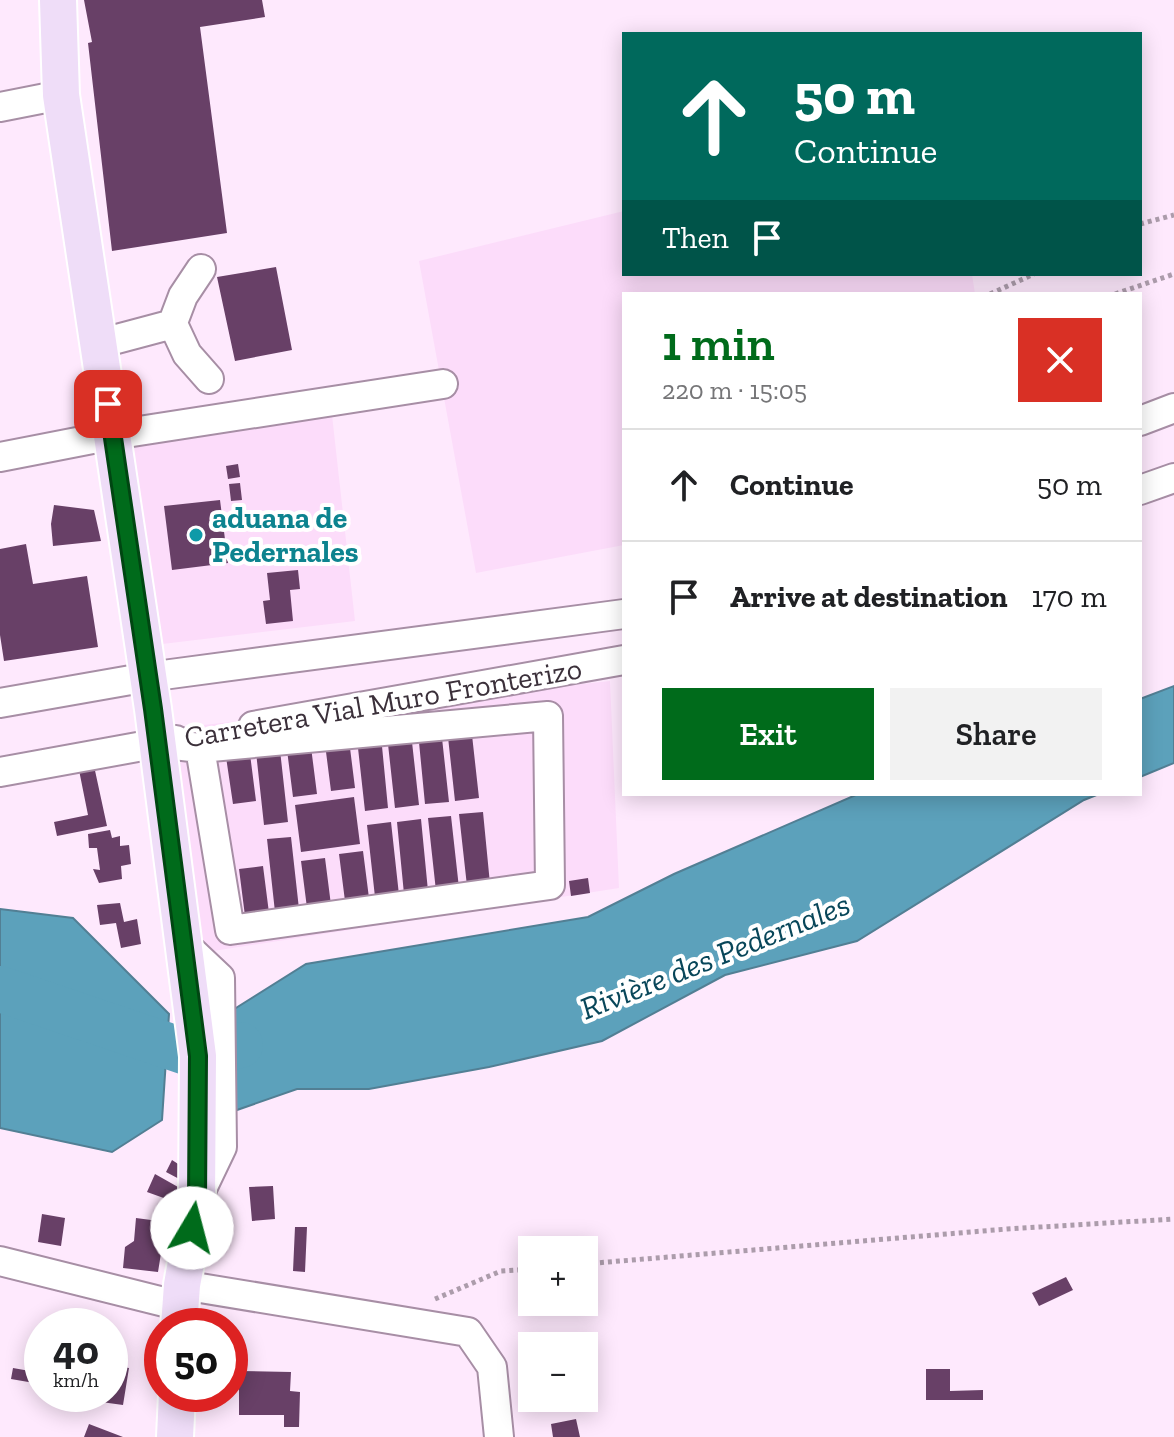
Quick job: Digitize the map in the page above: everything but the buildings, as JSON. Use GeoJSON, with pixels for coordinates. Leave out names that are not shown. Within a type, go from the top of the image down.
{"type":"FeatureCollection","features":[{"type":"Feature","properties":{"kind":"main road"},"geometry":{"type":"LineString","coordinates":[[58,0],[61,95],[148,677],[198,1056],[197,1200],[180,1305]]}},
{"type":"Feature","properties":{"kind":"main road"},"geometry":{"type":"LineString","coordinates":[[175,1437],[176,1412]]}},
{"type":"Feature","properties":{"kind":"street"},"geometry":{"type":"LineString","coordinates":[[0,107],[61,95]]}},
{"type":"Feature","properties":{"kind":"street"},"geometry":{"type":"LineString","coordinates":[[201,269],[183,296],[172,325],[187,354],[209,379]]}},
{"type":"Feature","properties":{"kind":"street"},"geometry":{"type":"LineString","coordinates":[[98,344],[172,325]]}},
{"type":"Feature","properties":{"kind":"street"},"geometry":{"type":"LineString","coordinates":[[0,457],[113,435],[443,384]]}},
{"type":"Feature","properties":{"kind":"street"},"geometry":{"type":"LineString","coordinates":[[1142,420],[1174,408]]}},
{"type":"Feature","properties":{"kind":"street"},"geometry":{"type":"LineString","coordinates":[[1142,489],[1174,478]]}},
{"type":"Feature","properties":{"kind":"street","name":"Carretera Vial Muro Fronterizo"},"geometry":{"type":"LineString","coordinates":[[0,703],[148,677],[622,614]]}},
{"type":"Feature","properties":{"kind":"street","name":"Carretera Vial Muro Fronterizo"},"geometry":{"type":"LineString","coordinates":[[0,772],[622,660]]}},
{"type":"Feature","properties":{"kind":"street"},"geometry":{"type":"LineString","coordinates":[[157,743],[200,748],[548,716],[550,885],[230,930],[200,748]]}},
{"type":"Feature","properties":{"kind":"street"},"geometry":{"type":"LineString","coordinates":[[185,945],[220,978],[222,1147],[197,1200]]}},
{"type":"Feature","properties":{"kind":"street"},"geometry":{"type":"LineString","coordinates":[[0,1261],[180,1305],[468,1332],[492,1367],[499,1437]]}},
{"type":"Feature","properties":{"kind":"path"},"geometry":{"type":"LineString","coordinates":[[1142,223],[1174,215]]}},
{"type":"Feature","properties":{"kind":"path"},"geometry":{"type":"LineString","coordinates":[[1121,292],[1174,274]]}},
{"type":"Feature","properties":{"kind":"path"},"geometry":{"type":"LineString","coordinates":[[994,292],[1030,276]]}},
{"type":"Feature","properties":{"kind":"path"},"geometry":{"type":"LineString","coordinates":[[598,1263],[991,1230],[1174,1219]]}},
{"type":"Feature","properties":{"kind":"path"},"geometry":{"type":"LineString","coordinates":[[431,1301],[501,1271],[518,1270]]}},
{"type":"Feature","properties":{"kind":"shaded area"},"geometry":{"type":"Polygon","coordinates":[[[622,211],[622,276],[972,276],[975,292],[622,292],[622,545],[476,573],[419,261],[622,211]]]}},
{"type":"Feature","properties":{"kind":"shaded area"},"geometry":{"type":"Polygon","coordinates":[[[331,406],[355,621],[154,645],[133,441],[331,406]]]}},
{"type":"Feature","properties":{"kind":"shaded area"},"geometry":{"type":"Polygon","coordinates":[[[610,681],[619,888],[194,954],[167,729],[610,681]]]}},
{"type":"Feature","properties":{"kind":"water"},"geometry":{"type":"Polygon","coordinates":[[[1174,686],[1174,763],[1142,776],[1142,698],[1174,686]]]}},
{"type":"Feature","properties":{"kind":"water"},"geometry":{"type":"Polygon","coordinates":[[[853,796],[1094,796],[857,941],[725,975],[602,1041],[489,1067],[369,1089],[297,1089],[234,1111],[228,1013],[306,964],[588,917],[674,874],[853,796]]]}},
{"type":"Feature","properties":{"kind":"water"},"geometry":{"type":"Polygon","coordinates":[[[0,909],[73,918],[169,1014],[162,1120],[112,1152],[0,1128],[0,909]]]}},
{"type":"Feature","properties":{"kind":"waterway","name":"Rivière des Pedernales"},"geometry":{"type":"LineString","coordinates":[[0,989],[198,1056],[240,1045]]}},
{"type":"Feature","properties":{"kind":"place","name":"aduana de Pedernales"},"geometry":{"type":"Point","coordinates":[196,535]}},
{"type":"Feature","properties":{"kind":"route"},"geometry":{"type":"LineString","coordinates":[[108,404],[153,709],[198,1056],[197,1200],[192,1228]]}}]}
